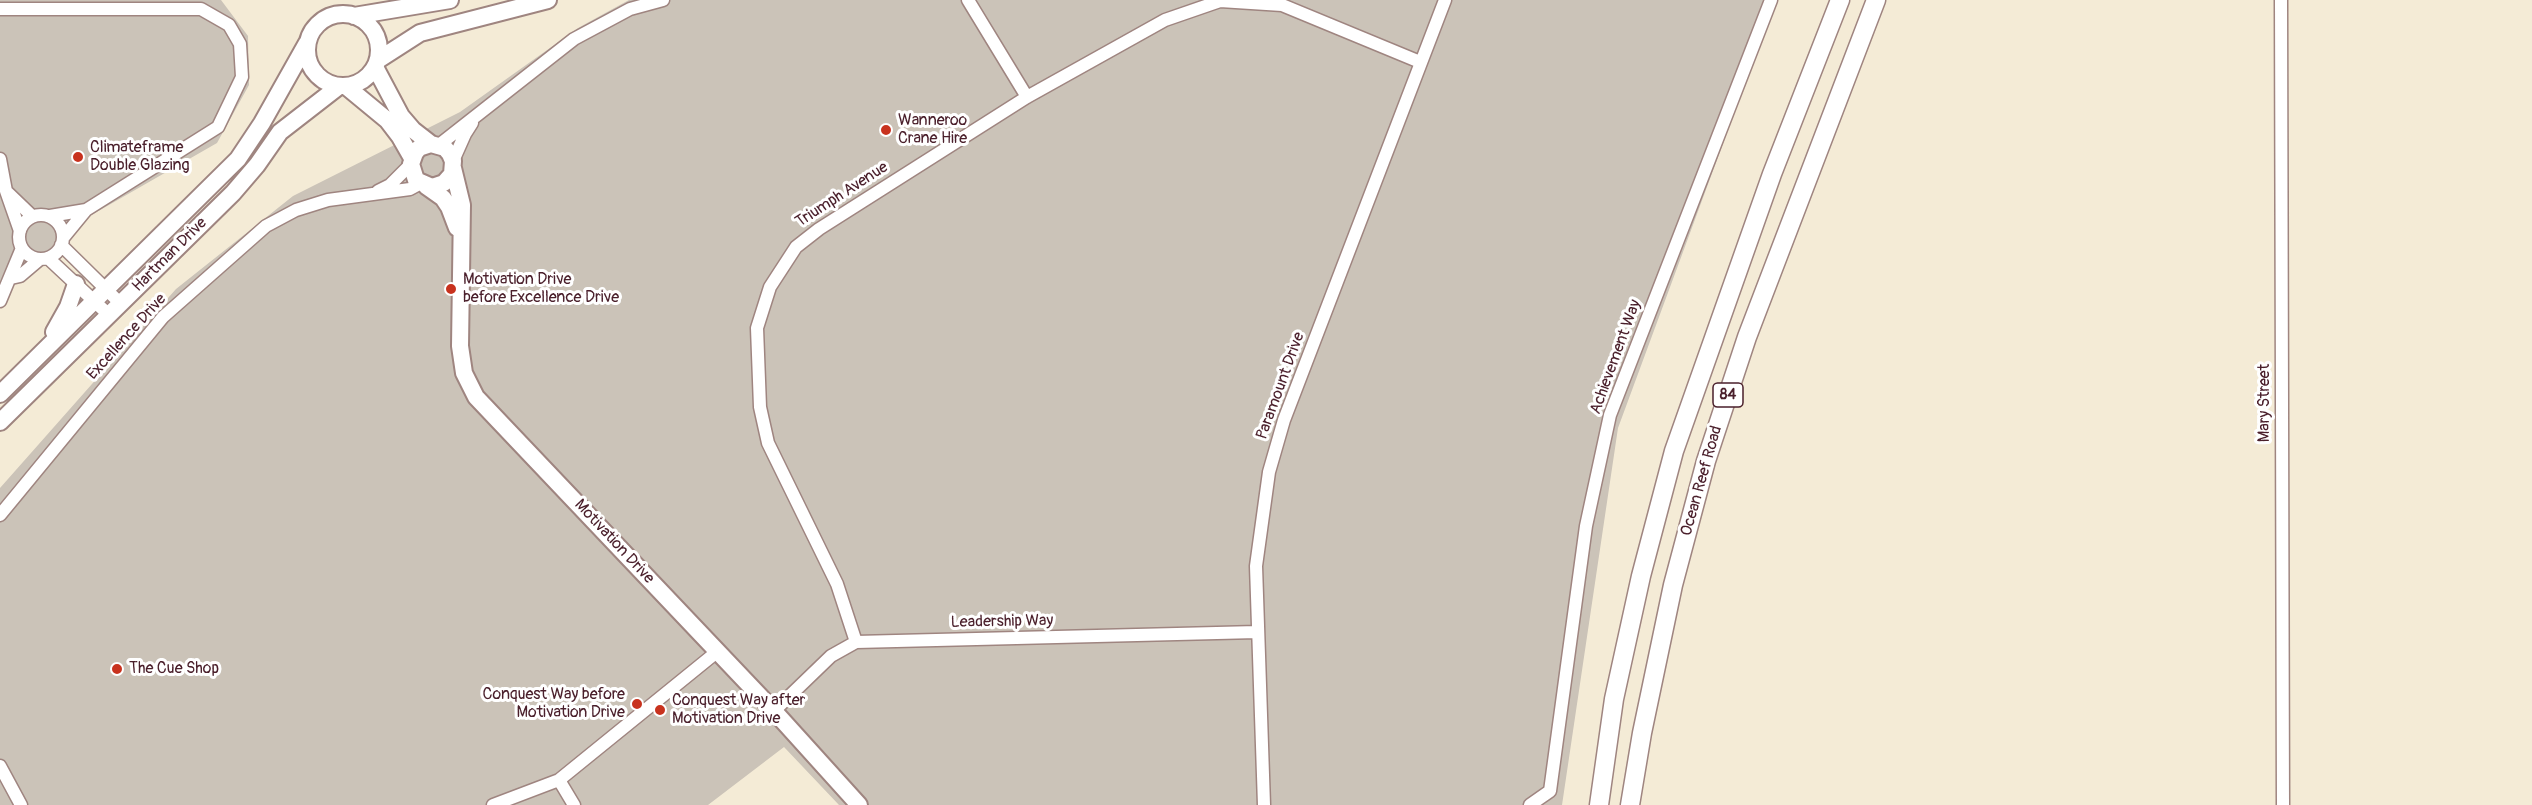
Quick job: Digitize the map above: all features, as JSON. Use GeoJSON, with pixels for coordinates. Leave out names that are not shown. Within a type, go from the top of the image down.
{"type":"FeatureCollection","features":[{"type":"Feature","properties":{"kind":"main road"},"geometry":{"type":"LineString","coordinates":[[354,16],[362,20],[375,33],[378,42],[377,63],[401,116],[413,130],[445,148],[453,164],[452,174],[444,183],[432,187],[423,184],[413,175],[411,161],[400,137],[387,120],[342,87],[326,83],[317,76],[310,67],[306,55],[307,44],[309,35],[320,21],[336,14],[354,16],[450,0]]}},
{"type":"Feature","properties":{"kind":"main road"},"geometry":{"type":"LineString","coordinates":[[342,87],[358,84],[368,77],[377,63],[420,33],[548,0]]}},
{"type":"Feature","properties":{"kind":"main road","name":"Ocean Reef Road"},"geometry":{"type":"LineString","coordinates":[[1599,805],[1614,699],[1641,576],[1674,451],[1772,174],[1838,0]]}},
{"type":"Feature","properties":{"kind":"main road","name":"Ocean Reef Road"},"geometry":{"type":"LineString","coordinates":[[1630,805],[1642,733],[1673,585],[1706,461],[1747,338],[1876,0]]}},
{"type":"Feature","properties":{"kind":"main road","name":"Hartman Drive"},"geometry":{"type":"LineString","coordinates":[[0,394],[237,159],[262,123],[307,44]]}},
{"type":"Feature","properties":{"kind":"main road","name":"Hartman Drive"},"geometry":{"type":"LineString","coordinates":[[0,422],[233,193],[257,165],[280,132],[342,87]]}},
{"type":"Feature","properties":{"kind":"main road"},"geometry":{"type":"LineString","coordinates":[[411,161],[419,148],[435,144]]}},
{"type":"Feature","properties":{"kind":"main road","name":"Motivation Drive"},"geometry":{"type":"LineString","coordinates":[[453,164],[462,197],[460,346],[464,373],[476,397],[718,651],[860,805]]}},
{"type":"Feature","properties":{"kind":"main road","name":"Motivation Drive"},"geometry":{"type":"LineString","coordinates":[[423,184],[443,198],[449,207],[461,240]]}},
{"type":"Feature","properties":{"kind":"main road"},"geometry":{"type":"LineString","coordinates":[[45,349],[68,307],[76,284]]}},
{"type":"Feature","properties":{"kind":"street"},"geometry":{"type":"LineString","coordinates":[[435,144],[478,114],[574,39],[630,9],[663,0]]}},
{"type":"Feature","properties":{"kind":"street"},"geometry":{"type":"LineString","coordinates":[[968,0],[1027,98]]}},
{"type":"Feature","properties":{"kind":"street","name":"Paramount Drive"},"geometry":{"type":"LineString","coordinates":[[1264,805],[1256,566],[1269,472],[1284,420],[1445,0]]}},
{"type":"Feature","properties":{"kind":"street","name":"Achievement Way"},"geometry":{"type":"LineString","coordinates":[[1530,805],[1550,791],[1586,526],[1610,415],[1771,0]]}},
{"type":"Feature","properties":{"kind":"street","name":"Mary Street"},"geometry":{"type":"LineString","coordinates":[[2281,0],[2283,805]]}},
{"type":"Feature","properties":{"kind":"street","name":"Triumph Avenue"},"geometry":{"type":"LineString","coordinates":[[856,642],[837,584],[768,443],[760,407],[757,328],[770,287],[796,247],[819,229],[1027,98],[1165,20],[1220,1],[1282,5],[1420,62]]}},
{"type":"Feature","properties":{"kind":"street"},"geometry":{"type":"LineString","coordinates":[[0,9],[201,9],[229,25],[240,44],[242,77],[218,127],[86,210],[53,255],[44,258],[20,276],[11,278]]}},
{"type":"Feature","properties":{"kind":"street"},"geometry":{"type":"LineString","coordinates":[[453,164],[465,134],[478,114]]}},
{"type":"Feature","properties":{"kind":"street"},"geometry":{"type":"LineString","coordinates":[[0,159],[6,191],[20,231],[22,248],[0,301]]}},
{"type":"Feature","properties":{"kind":"street","name":"Excellence Drive"},"geometry":{"type":"LineString","coordinates":[[374,193],[390,185],[411,161]]}},
{"type":"Feature","properties":{"kind":"street","name":"Excellence Drive"},"geometry":{"type":"LineString","coordinates":[[0,514],[163,317],[266,226],[296,210],[328,200],[410,189],[423,184]]}},
{"type":"Feature","properties":{"kind":"street"},"geometry":{"type":"LineString","coordinates":[[6,191],[32,216]]}},
{"type":"Feature","properties":{"kind":"street"},"geometry":{"type":"LineString","coordinates":[[20,231],[23,224],[32,216],[41,214],[50,216],[86,210]]}},
{"type":"Feature","properties":{"kind":"street"},"geometry":{"type":"LineString","coordinates":[[50,216],[59,223],[62,241],[101,296],[115,310]]}},
{"type":"Feature","properties":{"kind":"street"},"geometry":{"type":"LineString","coordinates":[[22,248],[27,254],[44,258],[76,284],[101,296]]}},
{"type":"Feature","properties":{"kind":"street","name":"Leadership Way"},"geometry":{"type":"LineString","coordinates":[[774,711],[831,656],[856,642],[1257,632]]}},
{"type":"Feature","properties":{"kind":"street"},"geometry":{"type":"LineString","coordinates":[[493,805],[559,780],[718,651]]}},
{"type":"Feature","properties":{"kind":"street"},"geometry":{"type":"LineString","coordinates":[[0,766],[21,805]]}},
{"type":"Feature","properties":{"kind":"street"},"geometry":{"type":"LineString","coordinates":[[559,780],[574,805]]}},
{"type":"Feature","properties":{"kind":"shaded area"},"geometry":{"type":"Polygon","coordinates":[[[0,0],[221,0],[248,36],[249,85],[217,143],[81,221],[6,291],[0,306],[0,0]]]}},
{"type":"Feature","properties":{"kind":"shaded area"},"geometry":{"type":"Polygon","coordinates":[[[629,0],[1776,0],[1618,428],[1562,805],[839,805],[784,747],[708,805],[0,805],[0,488],[176,289],[293,196],[460,112],[578,28],[629,0]]]}},
{"type":"Feature","properties":{"kind":"place","name":"Wanneroo Crane Hire"},"geometry":{"type":"Point","coordinates":[886,130]}},
{"type":"Feature","properties":{"kind":"place","name":"Climateframe Double Glazing"},"geometry":{"type":"Point","coordinates":[78,157]}},
{"type":"Feature","properties":{"kind":"place","name":"Motivation Drive before Excellence Drive"},"geometry":{"type":"Point","coordinates":[451,289]}},
{"type":"Feature","properties":{"kind":"place","name":"The Cue Shop"},"geometry":{"type":"Point","coordinates":[117,669]}},
{"type":"Feature","properties":{"kind":"place","name":"Conquest Way before Motivation Drive"},"geometry":{"type":"Point","coordinates":[637,704]}},
{"type":"Feature","properties":{"kind":"place","name":"Conquest Way after Motivation Drive"},"geometry":{"type":"Point","coordinates":[660,710]}}]}
